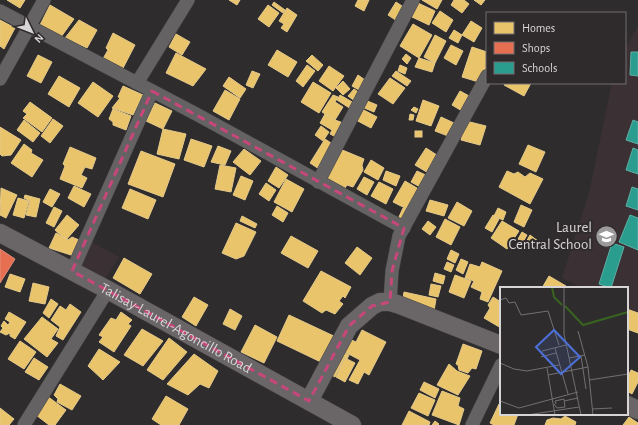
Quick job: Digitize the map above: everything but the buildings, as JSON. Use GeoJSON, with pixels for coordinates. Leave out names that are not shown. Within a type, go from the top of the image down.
{"type":"FeatureCollection","features":[{"type":"Feature","properties":{"kind":"main road","name":"Talisay-Laurel-Agoncillo Road"},"geometry":{"type":"LineString","coordinates":[[0,233],[108,290],[352,425]]}},
{"type":"Feature","properties":{"kind":"main road"},"geometry":{"type":"LineString","coordinates":[[309,401],[349,326],[372,306],[380,302],[390,302],[500,345]]}},
{"type":"Feature","properties":{"kind":"main road"},"geometry":{"type":"LineString","coordinates":[[628,405],[638,410]]}},
{"type":"Feature","properties":{"kind":"street"},"geometry":{"type":"LineString","coordinates":[[0,79],[44,0]]}},
{"type":"Feature","properties":{"kind":"street"},"geometry":{"type":"LineString","coordinates":[[137,83],[176,22],[188,0]]}},
{"type":"Feature","properties":{"kind":"street"},"geometry":{"type":"LineString","coordinates":[[318,182],[413,0]]}},
{"type":"Feature","properties":{"kind":"street"},"geometry":{"type":"LineString","coordinates":[[0,11],[152,91],[404,228]]}},
{"type":"Feature","properties":{"kind":"street"},"geometry":{"type":"LineString","coordinates":[[390,302],[392,271],[399,236],[486,78]]}},
{"type":"Feature","properties":{"kind":"street"},"geometry":{"type":"LineString","coordinates":[[72,271],[152,91]]}},
{"type":"Feature","properties":{"kind":"street"},"geometry":{"type":"LineString","coordinates":[[24,425],[108,290]]}},
{"type":"Feature","properties":{"kind":"street"},"geometry":{"type":"LineString","coordinates":[[472,425],[500,367]]}},
{"type":"Feature","properties":{"kind":"highlighted area"},"geometry":{"type":"Polygon","coordinates":[[[152,91],[404,228],[392,271],[390,302],[372,306],[349,326],[309,401],[72,271],[152,91]]]}},
{"type":"Feature","properties":{"kind":"shaded area","name":"Laurel Central School"},"geometry":{"type":"Polygon","coordinates":[[[638,26],[638,312],[628,308],[628,287],[580,287],[562,278],[589,193],[611,87],[612,84],[626,84],[626,47],[638,26]]]}},
{"type":"Feature","properties":{"kind":"shaded area"},"geometry":{"type":"Polygon","coordinates":[[[92,242],[119,257],[105,279],[79,266],[92,242]]]}},
{"type":"Feature","properties":{"kind":"place","name":"Laurel Central School"},"geometry":{"type":"Point","coordinates":[607,236]}}]}
